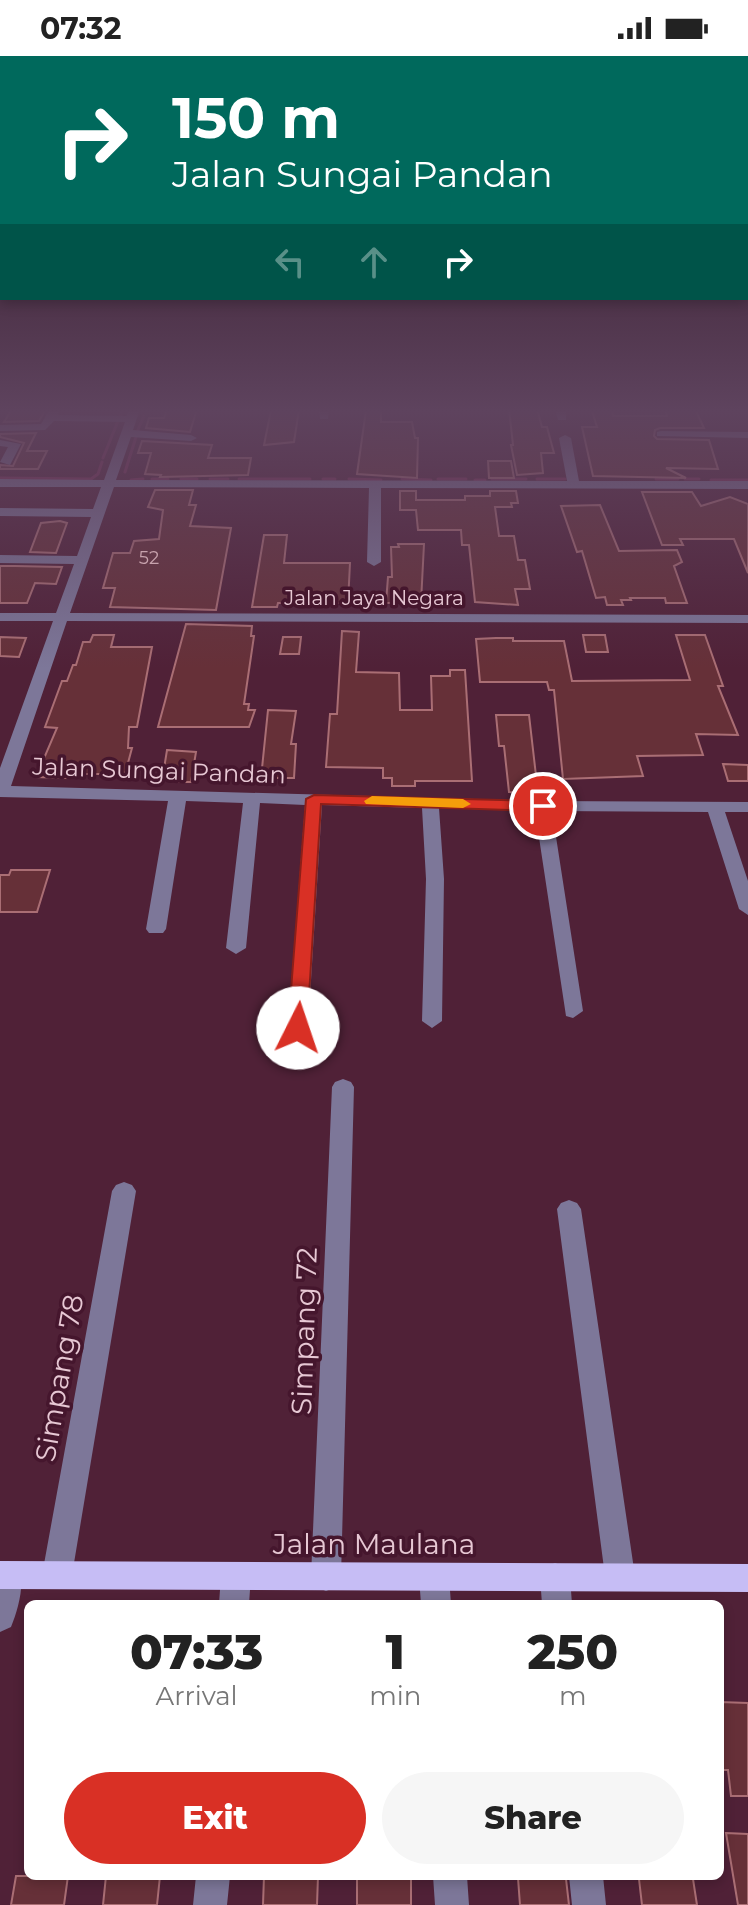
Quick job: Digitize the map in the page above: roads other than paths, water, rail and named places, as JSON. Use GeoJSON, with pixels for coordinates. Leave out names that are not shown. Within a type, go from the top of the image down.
{"type":"FeatureCollection","features":[{"type":"Feature","properties":{"kind":"main road","name":"Jalan Maulana"},"geometry":{"type":"LineString","coordinates":[[4,1575],[57,1575],[235,1590],[326,1577],[435,1590],[556,1590],[620,1576],[748,1578]]}},
{"type":"Feature","properties":{"kind":"street"},"geometry":{"type":"LineString","coordinates":[[0,791],[104,495]]}},
{"type":"Feature","properties":{"kind":"street"},"geometry":{"type":"LineString","coordinates":[[374,562],[375,495]]}},
{"type":"Feature","properties":{"kind":"street"},"geometry":{"type":"LineString","coordinates":[[0,512],[99,513]]}},
{"type":"Feature","properties":{"kind":"street"},"geometry":{"type":"LineString","coordinates":[[0,559],[83,560]]}},
{"type":"Feature","properties":{"kind":"street","name":"Jalan Jaya Negara"},"geometry":{"type":"LineString","coordinates":[[0,617],[748,619]]}},
{"type":"Feature","properties":{"kind":"street","name":"Jalan Sungai Pandan"},"geometry":{"type":"LineString","coordinates":[[0,791],[543,806],[748,807]]}},
{"type":"Feature","properties":{"kind":"street"},"geometry":{"type":"LineString","coordinates":[[156,929],[178,795]]}},
{"type":"Feature","properties":{"kind":"street"},"geometry":{"type":"LineString","coordinates":[[236,948],[252,797]]}},
{"type":"Feature","properties":{"kind":"street"},"geometry":{"type":"LineString","coordinates":[[298,1028],[314,799]]}},
{"type":"Feature","properties":{"kind":"street"},"geometry":{"type":"LineString","coordinates":[[430,803],[435,879],[432,1021]]}},
{"type":"Feature","properties":{"kind":"street"},"geometry":{"type":"LineString","coordinates":[[543,806],[573,1011]]}},
{"type":"Feature","properties":{"kind":"street"},"geometry":{"type":"LineString","coordinates":[[715,807],[748,909]]}},
{"type":"Feature","properties":{"kind":"street","name":"Simpang 72"},"geometry":{"type":"LineString","coordinates":[[326,1577],[343,1087]]}},
{"type":"Feature","properties":{"kind":"street","name":"Simpang 78"},"geometry":{"type":"LineString","coordinates":[[57,1575],[124,1191]]}},
{"type":"Feature","properties":{"kind":"street"},"geometry":{"type":"LineString","coordinates":[[569,1209],[620,1576]]}},
{"type":"Feature","properties":{"kind":"street"},"geometry":{"type":"LineString","coordinates":[[0,1617],[4,1575]]}},
{"type":"Feature","properties":{"kind":"street"},"geometry":{"type":"LineString","coordinates":[[210,1905],[213,1880]]}},
{"type":"Feature","properties":{"kind":"street"},"geometry":{"type":"LineString","coordinates":[[450,1880],[452,1905]]}},
{"type":"Feature","properties":{"kind":"street"},"geometry":{"type":"LineString","coordinates":[[586,1880],[589,1905]]}}]}
